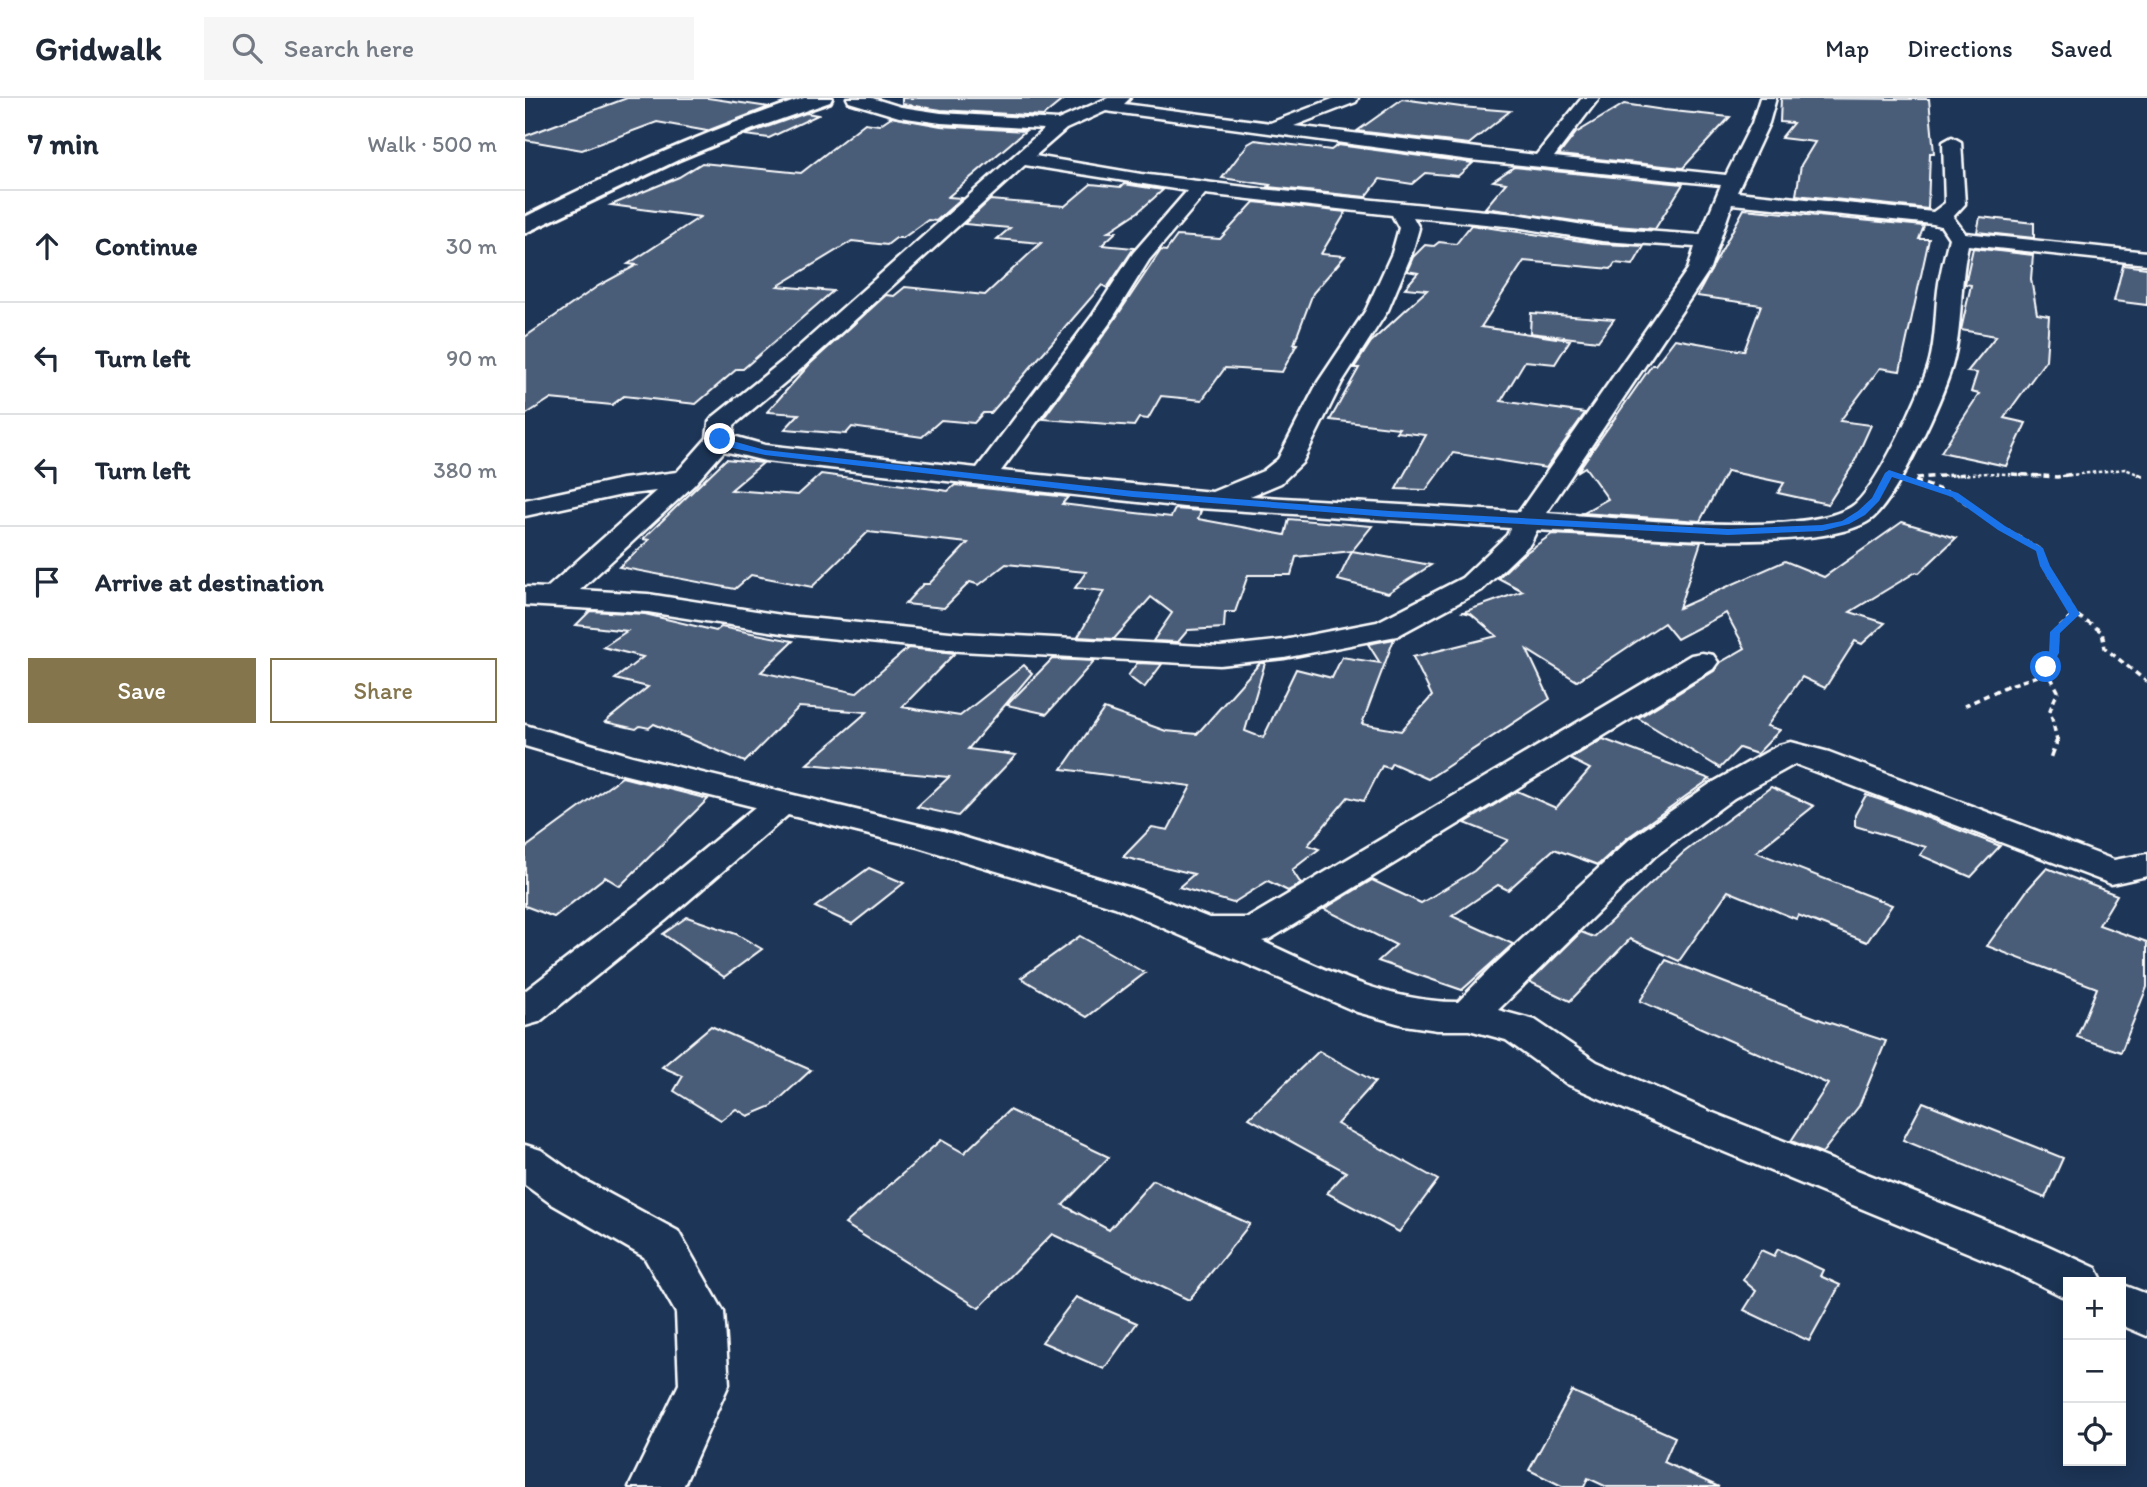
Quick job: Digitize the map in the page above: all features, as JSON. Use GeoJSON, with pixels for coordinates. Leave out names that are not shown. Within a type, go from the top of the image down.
{"type":"FeatureCollection","features":[{"type":"Feature","properties":{"kind":"main road"},"geometry":{"type":"LineString","coordinates":[[525,226],[679,151],[811,99]]}},
{"type":"Feature","properties":{"kind":"street"},"geometry":{"type":"LineString","coordinates":[[855,98],[899,112],[941,118],[1060,125]]}},
{"type":"Feature","properties":{"kind":"street"},"geometry":{"type":"LineString","coordinates":[[539,597],[685,479],[720,439],[722,422],[793,364],[1060,125],[1122,98]]}},
{"type":"Feature","properties":{"kind":"street"},"geometry":{"type":"LineString","coordinates":[[1271,128],[1350,98]]}},
{"type":"Feature","properties":{"kind":"street"},"geometry":{"type":"LineString","coordinates":[[1541,162],[1591,98]]}},
{"type":"Feature","properties":{"kind":"street"},"geometry":{"type":"LineString","coordinates":[[539,597],[648,603],[788,625],[960,642],[1220,656],[1284,649],[1386,629],[1472,584],[1520,538],[1527,521],[1699,268],[1706,242],[1729,189],[1761,126],[1768,98]]}},
{"type":"Feature","properties":{"kind":"street"},"geometry":{"type":"LineString","coordinates":[[720,439],[731,445],[765,453],[983,478],[1330,510],[1728,532],[1822,528],[1846,523],[1862,513],[1875,499],[1941,367],[1948,326],[1950,281],[1959,238],[1948,222],[1936,218],[1541,162],[1103,106]]}},
{"type":"Feature","properties":{"kind":"street"},"geometry":{"type":"LineString","coordinates":[[1936,218],[1948,212],[1955,204],[1952,142]]}},
{"type":"Feature","properties":{"kind":"street"},"geometry":{"type":"LineString","coordinates":[[1022,159],[1201,187],[1401,211],[1545,223],[1616,236],[1706,242]]}},
{"type":"Feature","properties":{"kind":"street"},"geometry":{"type":"LineString","coordinates":[[983,478],[1101,319],[1140,257],[1201,187]]}},
{"type":"Feature","properties":{"kind":"street"},"geometry":{"type":"LineString","coordinates":[[1210,500],[1272,477],[1289,463],[1330,382],[1377,310],[1402,253],[1409,228],[1401,211]]}},
{"type":"Feature","properties":{"kind":"street"},"geometry":{"type":"LineString","coordinates":[[1959,238],[2147,258]]}},
{"type":"Feature","properties":{"kind":"street"},"geometry":{"type":"LineString","coordinates":[[1272,477],[1283,490],[1301,501],[1330,510]]}},
{"type":"Feature","properties":{"kind":"street"},"geometry":{"type":"LineString","coordinates":[[525,508],[622,487],[685,479]]}},
{"type":"Feature","properties":{"kind":"street"},"geometry":{"type":"LineString","coordinates":[[1205,931],[1256,930],[1702,662]]}},
{"type":"Feature","properties":{"kind":"street"},"geometry":{"type":"LineString","coordinates":[[525,735],[622,764],[930,839],[1128,898],[1333,988],[1393,1010],[1444,1018],[1469,1016],[1520,1030],[1583,1073],[1683,1118],[2027,1257],[2069,1277]]}},
{"type":"Feature","properties":{"kind":"street"},"geometry":{"type":"LineString","coordinates":[[1469,1016],[1508,974],[1643,848],[1722,791],[1791,752],[1817,759],[2111,872],[2147,865]]}},
{"type":"Feature","properties":{"kind":"street"},"geometry":{"type":"LineString","coordinates":[[525,1012],[653,911],[781,803]]}},
{"type":"Feature","properties":{"kind":"street"},"geometry":{"type":"LineString","coordinates":[[525,1162],[566,1191],[661,1244],[700,1312],[704,1384],[656,1487]]}},
{"type":"Feature","properties":{"kind":"street"},"geometry":{"type":"LineString","coordinates":[[2126,1306],[2147,1316]]}},
{"type":"Feature","properties":{"kind":"path"},"geometry":{"type":"LineString","coordinates":[[2147,478],[2125,469],[2057,477],[1987,472],[1942,478],[1904,478],[1955,495],[2002,528],[2040,550],[2045,566],[2075,614],[2102,632],[2105,648],[2147,682]]}},
{"type":"Feature","properties":{"kind":"path"},"geometry":{"type":"LineString","coordinates":[[1964,706],[2007,686],[2041,675],[2054,653],[2055,632],[2075,614]]}},
{"type":"Feature","properties":{"kind":"path"},"geometry":{"type":"LineString","coordinates":[[2046,667],[2058,691],[2050,709],[2058,737],[2051,757]]}},
{"type":"Feature","properties":{"kind":"building"},"geometry":{"type":"Polygon","coordinates":[[[627,98],[708,98],[769,107],[707,131],[657,122],[582,150],[525,140],[525,136],[627,98]]]}},
{"type":"Feature","properties":{"kind":"building"},"geometry":{"type":"Polygon","coordinates":[[[902,98],[1065,98],[1043,116],[941,110],[902,104],[902,98]]]}},
{"type":"Feature","properties":{"kind":"building"},"geometry":{"type":"Polygon","coordinates":[[[1781,98],[1929,99],[1934,153],[1930,153],[1928,209],[1796,195],[1801,165],[1815,142],[1781,138],[1793,123],[1780,122],[1781,98]]]}},
{"type":"Feature","properties":{"kind":"building"},"geometry":{"type":"Polygon","coordinates":[[[1402,99],[1510,111],[1469,144],[1357,131],[1402,99]]]}},
{"type":"Feature","properties":{"kind":"building"},"geometry":{"type":"Polygon","coordinates":[[[1624,104],[1730,117],[1683,168],[1559,155],[1576,133],[1624,104]]]}},
{"type":"Feature","properties":{"kind":"building"},"geometry":{"type":"Polygon","coordinates":[[[806,113],[818,115],[769,138],[745,135],[806,113]]]}},
{"type":"Feature","properties":{"kind":"building"},"geometry":{"type":"Polygon","coordinates":[[[891,117],[941,126],[1025,131],[948,197],[962,198],[936,221],[928,220],[903,238],[896,238],[887,245],[852,241],[778,286],[833,291],[743,369],[737,369],[696,404],[624,396],[612,405],[550,399],[525,415],[525,337],[598,286],[637,265],[628,264],[700,217],[611,205],[679,177],[702,163],[801,173],[865,123],[879,125],[891,117]]]}},
{"type":"Feature","properties":{"kind":"building"},"geometry":{"type":"Polygon","coordinates":[[[1255,140],[1331,150],[1338,145],[1473,163],[1458,176],[1425,173],[1412,184],[1380,179],[1366,197],[1268,187],[1270,185],[1222,178],[1248,144],[1255,140]]]}},
{"type":"Feature","properties":{"kind":"building"},"geometry":{"type":"Polygon","coordinates":[[[1514,167],[1683,184],[1655,229],[1602,225],[1485,208],[1506,183],[1493,181],[1514,167]]]}},
{"type":"Feature","properties":{"kind":"building"},"geometry":{"type":"Polygon","coordinates":[[[1091,184],[1121,187],[1124,184],[1163,190],[1138,212],[1108,232],[1116,232],[1102,245],[1134,248],[1107,288],[1102,285],[991,413],[983,413],[974,423],[941,420],[922,437],[852,427],[846,434],[785,429],[799,414],[767,412],[810,364],[886,295],[894,296],[905,287],[985,295],[1041,243],[997,239],[1010,228],[964,224],[990,200],[1065,206],[1091,184]]]}},
{"type":"Feature","properties":{"kind":"building"},"geometry":{"type":"Polygon","coordinates":[[[1254,202],[1346,212],[1321,254],[1345,256],[1313,293],[1294,344],[1297,344],[1282,372],[1225,368],[1202,400],[1161,396],[1148,419],[1139,418],[1134,426],[1043,419],[1161,250],[1166,251],[1177,236],[1220,239],[1254,202]]]}},
{"type":"Feature","properties":{"kind":"building"},"geometry":{"type":"Polygon","coordinates":[[[1744,209],[1924,226],[1919,239],[1929,239],[1900,371],[1880,368],[1840,421],[1871,425],[1853,465],[1828,504],[1778,493],[1784,483],[1727,471],[1700,521],[1582,513],[1608,499],[1585,467],[1577,472],[1652,365],[1655,365],[1675,339],[1744,351],[1761,305],[1697,296],[1744,209]]]}},
{"type":"Feature","properties":{"kind":"building"},"geometry":{"type":"Polygon","coordinates":[[[1980,217],[2034,223],[2034,238],[1977,232],[1980,217]]]}},
{"type":"Feature","properties":{"kind":"building"},"geometry":{"type":"Polygon","coordinates":[[[1471,225],[1602,244],[1644,246],[1633,265],[1615,263],[1611,269],[1524,261],[1481,327],[1570,340],[1555,364],[1525,361],[1501,401],[1585,413],[1546,468],[1453,453],[1426,490],[1396,489],[1426,435],[1396,432],[1399,428],[1330,420],[1359,368],[1354,368],[1371,342],[1427,290],[1405,288],[1418,273],[1407,271],[1413,257],[1425,245],[1434,246],[1439,242],[1456,244],[1471,225]]]}},
{"type":"Feature","properties":{"kind":"building"},"geometry":{"type":"Polygon","coordinates":[[[1973,248],[2033,255],[2031,279],[2037,314],[2049,316],[2046,360],[2004,418],[2026,423],[2006,466],[1941,452],[1979,394],[1971,392],[1977,373],[1967,372],[1996,336],[1961,330],[1971,285],[1965,284],[1973,248]]]}},
{"type":"Feature","properties":{"kind":"building"},"geometry":{"type":"Polygon","coordinates":[[[2123,265],[2147,268],[2147,305],[2114,301],[2123,265]]]}},
{"type":"Feature","properties":{"kind":"building"},"geometry":{"type":"Polygon","coordinates":[[[1531,313],[1614,319],[1598,341],[1530,333],[1531,313]]]}},
{"type":"Feature","properties":{"kind":"building"},"geometry":{"type":"Polygon","coordinates":[[[726,459],[763,463],[731,490],[798,495],[821,474],[948,491],[955,485],[1068,497],[1062,504],[1171,517],[1175,509],[1201,511],[1198,519],[1285,535],[1289,519],[1372,526],[1352,551],[1296,557],[1291,575],[1248,575],[1235,612],[1225,612],[1224,628],[1188,630],[1178,642],[1153,641],[1172,613],[1151,597],[1114,639],[1078,637],[1104,591],[1075,588],[1086,572],[1006,564],[979,585],[970,582],[944,608],[905,604],[923,584],[929,584],[968,543],[868,532],[812,587],[751,575],[735,589],[619,567],[649,540],[643,539],[726,459]]]}},
{"type":"Feature","properties":{"kind":"building"},"geometry":{"type":"Polygon","coordinates":[[[1902,522],[1956,538],[1919,573],[1916,572],[1850,612],[1885,623],[1862,644],[1855,641],[1825,688],[1802,677],[1767,726],[1780,730],[1757,754],[1739,748],[1720,768],[1638,718],[1714,671],[1721,662],[1745,648],[1726,613],[1677,639],[1664,623],[1577,681],[1527,650],[1550,699],[1428,779],[1392,763],[1389,768],[1382,766],[1364,801],[1348,797],[1308,845],[1319,849],[1292,870],[1301,884],[1288,891],[1268,881],[1233,903],[1179,887],[1194,874],[1123,857],[1152,827],[1168,830],[1191,786],[1062,769],[1104,709],[1166,731],[1197,734],[1260,663],[1265,663],[1245,731],[1263,738],[1296,669],[1332,678],[1342,657],[1380,663],[1368,644],[1394,639],[1362,724],[1401,731],[1432,696],[1413,657],[1497,636],[1471,614],[1463,612],[1523,591],[1498,578],[1521,556],[1552,534],[1701,542],[1679,608],[1785,561],[1824,577],[1902,522]]]}},
{"type":"Feature","properties":{"kind":"building"},"geometry":{"type":"Polygon","coordinates":[[[1352,551],[1431,565],[1388,593],[1338,580],[1352,551]]]}},
{"type":"Feature","properties":{"kind":"building"},"geometry":{"type":"Polygon","coordinates":[[[590,611],[645,614],[716,631],[721,627],[793,641],[761,672],[856,693],[908,648],[955,653],[902,707],[960,716],[1024,665],[1032,673],[968,749],[1016,755],[958,816],[917,807],[949,777],[807,764],[867,712],[799,707],[745,762],[654,724],[649,728],[640,726],[636,729],[605,722],[648,687],[615,679],[643,657],[603,647],[627,631],[576,625],[590,611]]]}},
{"type":"Feature","properties":{"kind":"building"},"geometry":{"type":"Polygon","coordinates":[[[1052,659],[1094,661],[1047,714],[1007,705],[1052,659]]]}},
{"type":"Feature","properties":{"kind":"building"},"geometry":{"type":"Polygon","coordinates":[[[1137,663],[1162,664],[1144,688],[1128,676],[1137,663]]]}},
{"type":"Feature","properties":{"kind":"building"},"geometry":{"type":"Polygon","coordinates":[[[1603,739],[1710,779],[1627,838],[1598,865],[1554,849],[1508,890],[1498,885],[1452,916],[1513,944],[1462,990],[1378,961],[1396,945],[1324,909],[1372,880],[1421,903],[1474,871],[1508,840],[1465,823],[1517,791],[1556,808],[1590,769],[1570,759],[1603,739]]]}},
{"type":"Feature","properties":{"kind":"building"},"geometry":{"type":"Polygon","coordinates":[[[622,777],[708,799],[620,886],[605,877],[554,917],[525,906],[525,848],[622,777]]]}},
{"type":"Feature","properties":{"kind":"building"},"geometry":{"type":"Polygon","coordinates":[[[1771,787],[1814,806],[1756,852],[1892,905],[1867,942],[1798,915],[1796,919],[1728,891],[1679,961],[1630,939],[1570,1001],[1530,982],[1581,932],[1594,937],[1683,853],[1771,787]]]}},
{"type":"Feature","properties":{"kind":"building"},"geometry":{"type":"Polygon","coordinates":[[[1866,795],[2000,846],[1971,877],[1920,855],[1926,847],[1855,826],[1855,815],[1866,795]]]}},
{"type":"Feature","properties":{"kind":"building"},"geometry":{"type":"Polygon","coordinates":[[[869,868],[904,883],[852,924],[815,907],[869,868]]]}},
{"type":"Feature","properties":{"kind":"building"},"geometry":{"type":"Polygon","coordinates":[[[2047,868],[2117,895],[2099,925],[2147,942],[2147,987],[2121,1052],[2077,1037],[2097,988],[1987,946],[2028,889],[2047,868]]]}},
{"type":"Feature","properties":{"kind":"building"},"geometry":{"type":"Polygon","coordinates":[[[687,917],[736,934],[762,949],[724,977],[663,934],[687,917]]]}},
{"type":"Feature","properties":{"kind":"building"},"geometry":{"type":"Polygon","coordinates":[[[1080,936],[1145,973],[1087,1017],[1021,978],[1080,936]]]}},
{"type":"Feature","properties":{"kind":"building"},"geometry":{"type":"Polygon","coordinates":[[[1666,960],[1824,1021],[1886,1041],[1859,1106],[1822,1153],[1791,1141],[1828,1084],[1640,1001],[1666,960]]]}},
{"type":"Feature","properties":{"kind":"building"},"geometry":{"type":"Polygon","coordinates":[[[711,1026],[811,1070],[772,1106],[748,1116],[736,1109],[721,1120],[674,1091],[683,1076],[662,1067],[711,1026]]]}},
{"type":"Feature","properties":{"kind":"building"},"geometry":{"type":"Polygon","coordinates":[[[1319,1051],[1375,1082],[1337,1124],[1438,1180],[1399,1232],[1327,1193],[1346,1172],[1249,1118],[1319,1051]]]}},
{"type":"Feature","properties":{"kind":"building"},"geometry":{"type":"Polygon","coordinates":[[[1923,1102],[2063,1158],[2045,1198],[1903,1140],[1923,1102]]]}},
{"type":"Feature","properties":{"kind":"building"},"geometry":{"type":"Polygon","coordinates":[[[1009,1110],[1109,1157],[1063,1205],[1109,1230],[1153,1180],[1250,1224],[1189,1300],[1052,1234],[979,1308],[845,1224],[941,1140],[964,1153],[1009,1110]]]}},
{"type":"Feature","properties":{"kind":"building"},"geometry":{"type":"Polygon","coordinates":[[[1778,1249],[1823,1270],[1820,1276],[1840,1285],[1809,1341],[1744,1310],[1756,1291],[1743,1280],[1761,1250],[1774,1256],[1778,1249]]]}},
{"type":"Feature","properties":{"kind":"building"},"geometry":{"type":"Polygon","coordinates":[[[1076,1297],[1137,1323],[1104,1369],[1042,1342],[1076,1297]]]}},
{"type":"Feature","properties":{"kind":"building"},"geometry":{"type":"Polygon","coordinates":[[[1572,1391],[1675,1437],[1664,1462],[1719,1487],[1607,1487],[1588,1478],[1584,1487],[1564,1487],[1529,1470],[1572,1391]]]}},
{"type":"Feature","properties":{"kind":"route"},"geometry":{"type":"LineString","coordinates":[[720,439],[731,445],[765,453],[1133,494],[1389,514],[1728,532],[1822,528],[1846,523],[1862,513],[1875,499],[1889,473],[1955,495],[2002,528],[2040,550],[2060,594],[2075,614],[2055,632],[2054,653],[2046,667]]}}]}
